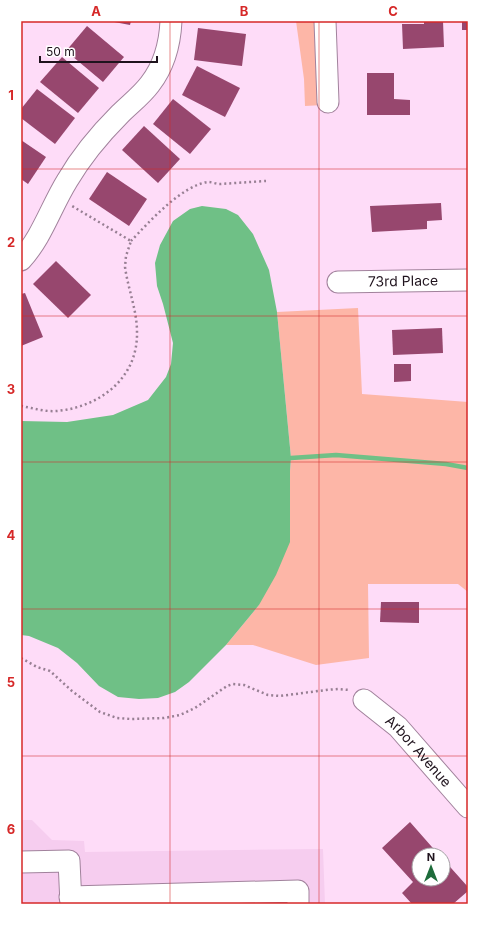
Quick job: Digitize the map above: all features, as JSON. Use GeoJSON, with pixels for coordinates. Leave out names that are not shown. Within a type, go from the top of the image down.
{"type":"FeatureCollection","features":[{"type":"Feature","properties":{"kind":"street"},"geometry":{"type":"LineString","coordinates":[[21,260],[30,250],[38,237],[66,181],[78,164],[104,131],[150,84],[159,69],[166,51],[171,35],[171,21]]}},
{"type":"Feature","properties":{"kind":"street"},"geometry":{"type":"LineString","coordinates":[[326,21],[328,102]]}},
{"type":"Feature","properties":{"kind":"street","name":"73rd Place"},"geometry":{"type":"LineString","coordinates":[[338,282],[468,280]]}},
{"type":"Feature","properties":{"kind":"street","name":"Arbor Avenue"},"geometry":{"type":"LineString","coordinates":[[364,700],[398,727],[468,807]]}},
{"type":"Feature","properties":{"kind":"street"},"geometry":{"type":"LineString","coordinates":[[21,862],[70,861],[71,901],[185,899],[298,891],[298,904]]}},
{"type":"Feature","properties":{"kind":"path"},"geometry":{"type":"LineString","coordinates":[[21,406],[56,411],[77,408],[102,397],[122,379],[135,357],[137,332],[125,267],[126,256],[131,241],[169,203],[184,193],[208,182],[218,184],[266,181]]}},
{"type":"Feature","properties":{"kind":"path"},"geometry":{"type":"LineString","coordinates":[[58,198],[131,241]]}},
{"type":"Feature","properties":{"kind":"path"},"geometry":{"type":"LineString","coordinates":[[21,658],[37,667],[50,671],[72,691],[100,712],[117,718],[152,719],[180,715],[195,708],[227,686],[233,684],[244,684],[268,696],[338,689],[349,690],[358,693],[364,700]]}},
{"type":"Feature","properties":{"kind":"shaded area"},"geometry":{"type":"Polygon","coordinates":[[[296,21],[320,21],[323,105],[305,106],[304,79],[296,21]]]}},
{"type":"Feature","properties":{"kind":"shaded area"},"geometry":{"type":"Polygon","coordinates":[[[202,206],[226,209],[238,215],[253,234],[269,270],[277,312],[291,458],[290,542],[276,575],[259,605],[226,645],[189,682],[175,692],[158,698],[139,699],[118,697],[99,686],[77,663],[58,648],[29,636],[21,635],[21,421],[67,422],[113,415],[148,400],[166,377],[171,364],[173,343],[157,286],[155,263],[160,245],[173,221],[190,209],[202,206]]]}},
{"type":"Feature","properties":{"kind":"shaded area"},"geometry":{"type":"Polygon","coordinates":[[[358,308],[362,394],[468,402],[468,592],[458,584],[368,584],[369,658],[316,665],[253,645],[226,645],[259,605],[290,471],[291,458],[277,312],[358,308]]]}},
{"type":"Feature","properties":{"kind":"shaded area"},"geometry":{"type":"Polygon","coordinates":[[[21,820],[32,820],[52,840],[84,841],[85,852],[323,849],[325,904],[21,904],[21,820]]]}},
{"type":"Feature","properties":{"kind":"building"},"geometry":{"type":"Polygon","coordinates":[[[109,21],[131,21],[130,25],[109,21]]]}},
{"type":"Feature","properties":{"kind":"building"},"geometry":{"type":"Polygon","coordinates":[[[424,21],[443,21],[444,47],[403,49],[402,24],[424,24],[424,21]]]}},
{"type":"Feature","properties":{"kind":"building"},"geometry":{"type":"Polygon","coordinates":[[[462,21],[468,21],[468,30],[462,30],[462,21]]]}},
{"type":"Feature","properties":{"kind":"building"},"geometry":{"type":"Polygon","coordinates":[[[87,26],[124,57],[103,82],[66,51],[87,26]]]}},
{"type":"Feature","properties":{"kind":"building"},"geometry":{"type":"Polygon","coordinates":[[[198,28],[246,34],[242,66],[194,60],[198,28]]]}},
{"type":"Feature","properties":{"kind":"building"},"geometry":{"type":"Polygon","coordinates":[[[62,57],[99,88],[78,113],[40,82],[62,57]]]}},
{"type":"Feature","properties":{"kind":"building"},"geometry":{"type":"Polygon","coordinates":[[[197,66],[240,88],[225,117],[182,95],[197,66]]]}},
{"type":"Feature","properties":{"kind":"building"},"geometry":{"type":"Polygon","coordinates":[[[367,73],[394,73],[394,99],[410,100],[410,115],[367,115],[367,73]]]}},
{"type":"Feature","properties":{"kind":"building"},"geometry":{"type":"Polygon","coordinates":[[[37,89],[75,118],[55,144],[21,118],[21,109],[37,89]]]}},
{"type":"Feature","properties":{"kind":"building"},"geometry":{"type":"Polygon","coordinates":[[[173,99],[211,129],[190,154],[153,124],[173,99]]]}},
{"type":"Feature","properties":{"kind":"building"},"geometry":{"type":"Polygon","coordinates":[[[144,126],[180,159],[158,183],[122,150],[144,126]]]}},
{"type":"Feature","properties":{"kind":"building"},"geometry":{"type":"Polygon","coordinates":[[[21,140],[46,157],[28,184],[21,179],[21,140]]]}},
{"type":"Feature","properties":{"kind":"building"},"geometry":{"type":"Polygon","coordinates":[[[107,172],[147,199],[129,226],[89,199],[107,172]]]}},
{"type":"Feature","properties":{"kind":"building"},"geometry":{"type":"Polygon","coordinates":[[[441,203],[442,220],[427,221],[427,229],[372,232],[370,206],[441,203]]]}},
{"type":"Feature","properties":{"kind":"building"},"geometry":{"type":"Polygon","coordinates":[[[56,261],[91,295],[68,318],[33,284],[56,261]]]}},
{"type":"Feature","properties":{"kind":"building"},"geometry":{"type":"Polygon","coordinates":[[[25,293],[43,337],[21,346],[21,294],[25,293]]]}},
{"type":"Feature","properties":{"kind":"building"},"geometry":{"type":"Polygon","coordinates":[[[442,328],[443,353],[393,355],[392,330],[442,328]]]}},
{"type":"Feature","properties":{"kind":"building"},"geometry":{"type":"Polygon","coordinates":[[[394,364],[411,364],[411,381],[394,382],[394,364]]]}},
{"type":"Feature","properties":{"kind":"building"},"geometry":{"type":"Polygon","coordinates":[[[381,602],[419,602],[419,623],[380,622],[381,602]]]}},
{"type":"Feature","properties":{"kind":"building"},"geometry":{"type":"Polygon","coordinates":[[[410,822],[432,847],[411,847],[411,880],[382,848],[410,822]]]}},
{"type":"Feature","properties":{"kind":"building"},"geometry":{"type":"Polygon","coordinates":[[[451,868],[468,887],[468,891],[453,904],[412,904],[402,893],[411,884],[411,887],[451,887],[451,868]]]}},
{"type":"Feature","properties":{"kind":"waterway"},"geometry":{"type":"LineString","coordinates":[[291,458],[336,455],[446,464],[468,468]]}}]}
